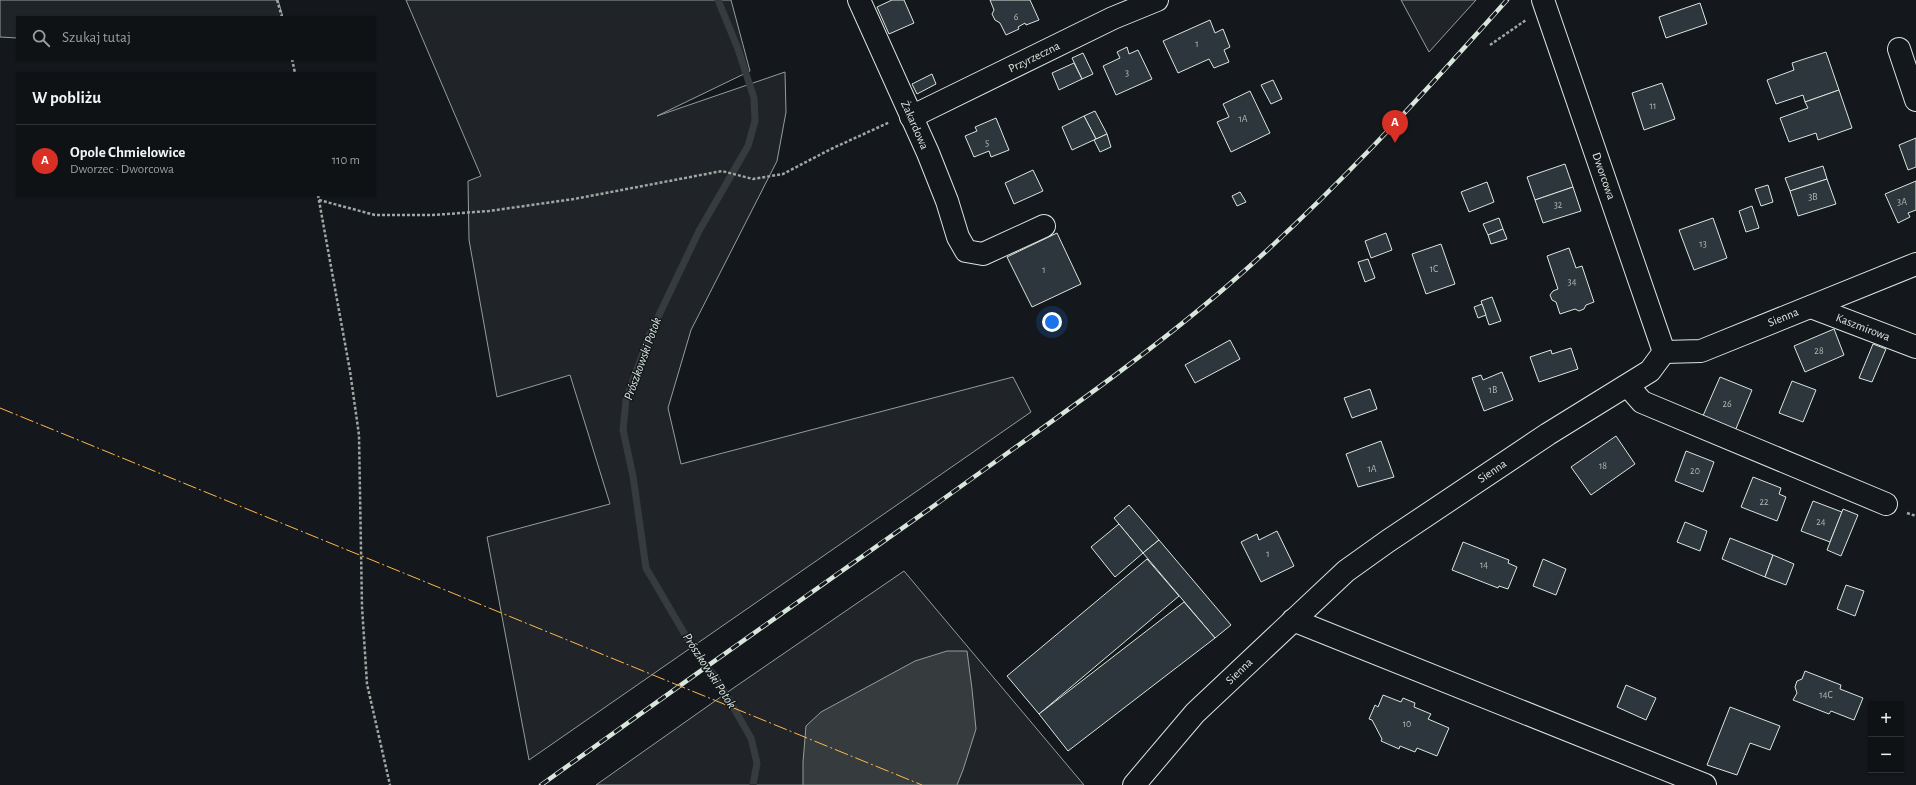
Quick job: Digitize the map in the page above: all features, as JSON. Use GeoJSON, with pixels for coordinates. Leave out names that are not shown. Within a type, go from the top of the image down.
{"type":"FeatureCollection","features":[{"type":"Feature","properties":{"kind":"street","name":"Żakardowa"},"geometry":{"type":"LineString","coordinates":[[859,0],[947,201],[958,237],[966,251],[983,254],[1044,226]]}},
{"type":"Feature","properties":{"kind":"street","name":"Przyrzeczna"},"geometry":{"type":"LineString","coordinates":[[911,118],[1113,18],[1157,0]]}},
{"type":"Feature","properties":{"kind":"street","name":"Dworcowa"},"geometry":{"type":"LineString","coordinates":[[1543,0],[1664,352]]}},
{"type":"Feature","properties":{"kind":"street"},"geometry":{"type":"LineString","coordinates":[[1899,49],[1916,100]]}},
{"type":"Feature","properties":{"kind":"street","name":"Sienna"},"geometry":{"type":"LineString","coordinates":[[1134,785],[1195,713],[1292,620],[1346,571],[1388,540],[1548,434],[1628,386],[1650,371],[1664,352],[1701,350],[1916,264]]}},
{"type":"Feature","properties":{"kind":"street","name":"Kaszmirowa"},"geometry":{"type":"LineString","coordinates":[[1811,307],[1916,347]]}},
{"type":"Feature","properties":{"kind":"street"},"geometry":{"type":"LineString","coordinates":[[1628,386],[1642,402],[1886,504]]}},
{"type":"Feature","properties":{"kind":"street"},"geometry":{"type":"LineString","coordinates":[[1292,620],[1705,785]]}},
{"type":"Feature","properties":{"kind":"path"},"geometry":{"type":"LineString","coordinates":[[277,0],[282,16]]}},
{"type":"Feature","properties":{"kind":"path"},"geometry":{"type":"LineString","coordinates":[[1490,45],[1529,18]]}},
{"type":"Feature","properties":{"kind":"path"},"geometry":{"type":"LineString","coordinates":[[292,60],[295,72]]}},
{"type":"Feature","properties":{"kind":"path"},"geometry":{"type":"LineString","coordinates":[[319,200],[375,215],[433,215],[489,212],[574,199],[726,171],[752,179],[783,174],[831,149],[890,122],[911,118]]}},
{"type":"Feature","properties":{"kind":"path"},"geometry":{"type":"LineString","coordinates":[[318,196],[349,363],[360,435],[362,607],[367,684],[390,785]]}},
{"type":"Feature","properties":{"kind":"shaded area"},"geometry":{"type":"Polygon","coordinates":[[[0,0],[278,0],[283,16],[16,16],[16,38],[0,37],[0,0]]]}},
{"type":"Feature","properties":{"kind":"shaded area"},"geometry":{"type":"Polygon","coordinates":[[[406,0],[731,0],[750,71],[657,116],[785,72],[786,112],[777,161],[691,330],[668,408],[681,464],[1013,377],[1031,412],[529,760],[487,537],[610,504],[570,375],[497,397],[469,240],[468,181],[481,176],[406,0]]]}},
{"type":"Feature","properties":{"kind":"shaded area"},"geometry":{"type":"Polygon","coordinates":[[[1401,0],[1476,0],[1429,52],[1401,0]]]}},
{"type":"Feature","properties":{"kind":"shaded area"},"geometry":{"type":"Polygon","coordinates":[[[904,571],[1084,785],[596,785],[732,689],[904,571]]]}},
{"type":"Feature","properties":{"kind":"shaded area"},"geometry":{"type":"Polygon","coordinates":[[[947,651],[967,651],[976,729],[957,785],[803,785],[806,726],[821,712],[915,661],[947,651]]]}},
{"type":"Feature","properties":{"kind":"building"},"geometry":{"type":"Polygon","coordinates":[[[892,0],[904,0],[914,23],[889,34],[877,7],[892,0]]]}},
{"type":"Feature","properties":{"kind":"building"},"geometry":{"type":"Polygon","coordinates":[[[990,0],[1030,0],[1039,20],[1026,25],[1025,23],[1018,27],[1019,29],[1006,35],[1000,23],[995,20],[992,14],[994,10],[990,0]]]}},
{"type":"Feature","properties":{"kind":"building"},"geometry":{"type":"Polygon","coordinates":[[[1700,3],[1707,24],[1666,38],[1659,17],[1700,3]]]}},
{"type":"Feature","properties":{"kind":"building"},"geometry":{"type":"Polygon","coordinates":[[[1210,20],[1215,33],[1223,29],[1230,47],[1224,50],[1229,62],[1214,68],[1209,59],[1178,73],[1163,41],[1210,20]]]}},
{"type":"Feature","properties":{"kind":"building"},"geometry":{"type":"Polygon","coordinates":[[[1127,47],[1129,54],[1138,50],[1152,79],[1116,95],[1103,66],[1120,58],[1117,52],[1127,47]]]}},
{"type":"Feature","properties":{"kind":"building"},"geometry":{"type":"Polygon","coordinates":[[[1826,52],[1839,90],[1805,102],[1803,95],[1776,104],[1767,80],[1794,70],[1792,63],[1826,52]]]}},
{"type":"Feature","properties":{"kind":"building"},"geometry":{"type":"Polygon","coordinates":[[[1083,53],[1093,74],[1082,79],[1072,58],[1083,53]]]}},
{"type":"Feature","properties":{"kind":"building"},"geometry":{"type":"Polygon","coordinates":[[[1074,63],[1082,79],[1059,90],[1052,73],[1074,63]]]}},
{"type":"Feature","properties":{"kind":"building"},"geometry":{"type":"Polygon","coordinates":[[[932,74],[936,84],[917,94],[912,84],[932,74]]]}},
{"type":"Feature","properties":{"kind":"building"},"geometry":{"type":"Polygon","coordinates":[[[1273,80],[1282,99],[1271,104],[1261,85],[1273,80]]]}},
{"type":"Feature","properties":{"kind":"building"},"geometry":{"type":"Polygon","coordinates":[[[1662,83],[1675,119],[1644,130],[1632,93],[1662,83]]]}},
{"type":"Feature","properties":{"kind":"building"},"geometry":{"type":"Polygon","coordinates":[[[1839,90],[1852,128],[1818,140],[1816,133],[1789,142],[1780,118],[1808,108],[1805,102],[1839,90]]]}},
{"type":"Feature","properties":{"kind":"building"},"geometry":{"type":"Polygon","coordinates":[[[1250,91],[1270,133],[1231,152],[1217,122],[1229,117],[1223,104],[1250,91]]]}},
{"type":"Feature","properties":{"kind":"building"},"geometry":{"type":"Polygon","coordinates":[[[1095,111],[1107,134],[1096,139],[1084,116],[1095,111]]]}},
{"type":"Feature","properties":{"kind":"building"},"geometry":{"type":"Polygon","coordinates":[[[1084,116],[1096,139],[1072,150],[1062,127],[1084,116]]]}},
{"type":"Feature","properties":{"kind":"building"},"geometry":{"type":"Polygon","coordinates":[[[996,118],[1009,150],[991,157],[989,151],[974,157],[965,136],[977,131],[975,127],[996,118]]]}},
{"type":"Feature","properties":{"kind":"building"},"geometry":{"type":"Polygon","coordinates":[[[1107,134],[1111,147],[1100,152],[1094,140],[1107,134]]]}},
{"type":"Feature","properties":{"kind":"building"},"geometry":{"type":"Polygon","coordinates":[[[1916,138],[1916,167],[1908,170],[1899,145],[1916,138]]]}},
{"type":"Feature","properties":{"kind":"building"},"geometry":{"type":"Polygon","coordinates":[[[1565,164],[1573,187],[1535,200],[1527,177],[1565,164]]]}},
{"type":"Feature","properties":{"kind":"building"},"geometry":{"type":"Polygon","coordinates":[[[1823,166],[1827,179],[1790,191],[1785,178],[1823,166]]]}},
{"type":"Feature","properties":{"kind":"building"},"geometry":{"type":"Polygon","coordinates":[[[1033,170],[1043,191],[1014,204],[1005,183],[1033,170]]]}},
{"type":"Feature","properties":{"kind":"building"},"geometry":{"type":"Polygon","coordinates":[[[1827,179],[1836,204],[1798,216],[1790,191],[1827,179]]]}},
{"type":"Feature","properties":{"kind":"building"},"geometry":{"type":"Polygon","coordinates":[[[1916,181],[1916,210],[1908,213],[1910,217],[1898,223],[1885,194],[1916,181]]]}},
{"type":"Feature","properties":{"kind":"building"},"geometry":{"type":"Polygon","coordinates":[[[1487,182],[1494,202],[1469,212],[1461,192],[1487,182]]]}},
{"type":"Feature","properties":{"kind":"building"},"geometry":{"type":"Polygon","coordinates":[[[1768,185],[1773,202],[1761,206],[1755,189],[1768,185]]]}},
{"type":"Feature","properties":{"kind":"building"},"geometry":{"type":"Polygon","coordinates":[[[1573,187],[1581,211],[1543,223],[1535,200],[1573,187]]]}},
{"type":"Feature","properties":{"kind":"building"},"geometry":{"type":"Polygon","coordinates":[[[1240,192],[1246,202],[1237,206],[1232,196],[1240,192]]]}},
{"type":"Feature","properties":{"kind":"building"},"geometry":{"type":"Polygon","coordinates":[[[1752,206],[1759,228],[1746,232],[1739,211],[1752,206]]]}},
{"type":"Feature","properties":{"kind":"building"},"geometry":{"type":"Polygon","coordinates":[[[1499,218],[1503,229],[1488,235],[1483,224],[1499,218]]]}},
{"type":"Feature","properties":{"kind":"building"},"geometry":{"type":"Polygon","coordinates":[[[1713,218],[1727,258],[1694,270],[1679,230],[1713,218]]]}},
{"type":"Feature","properties":{"kind":"building"},"geometry":{"type":"Polygon","coordinates":[[[1503,229],[1507,239],[1491,244],[1488,235],[1503,229]]]}},
{"type":"Feature","properties":{"kind":"building"},"geometry":{"type":"Polygon","coordinates":[[[1057,233],[1081,284],[1032,307],[1007,257],[1057,233]]]}},
{"type":"Feature","properties":{"kind":"building"},"geometry":{"type":"Polygon","coordinates":[[[1386,233],[1392,250],[1371,258],[1365,241],[1386,233]]]}},
{"type":"Feature","properties":{"kind":"building"},"geometry":{"type":"Polygon","coordinates":[[[1441,244],[1455,284],[1426,294],[1412,254],[1441,244]]]}},
{"type":"Feature","properties":{"kind":"building"},"geometry":{"type":"Polygon","coordinates":[[[1569,248],[1576,268],[1582,266],[1594,302],[1586,305],[1584,309],[1579,311],[1575,309],[1560,314],[1556,302],[1552,300],[1550,295],[1553,291],[1558,289],[1547,256],[1569,248]]]}},
{"type":"Feature","properties":{"kind":"building"},"geometry":{"type":"Polygon","coordinates":[[[1368,259],[1375,278],[1365,282],[1358,262],[1368,259]]]}},
{"type":"Feature","properties":{"kind":"building"},"geometry":{"type":"Polygon","coordinates":[[[1492,297],[1501,321],[1489,325],[1481,301],[1492,297]]]}},
{"type":"Feature","properties":{"kind":"building"},"geometry":{"type":"Polygon","coordinates":[[[1482,304],[1486,315],[1478,318],[1474,307],[1482,304]]]}},
{"type":"Feature","properties":{"kind":"building"},"geometry":{"type":"Polygon","coordinates":[[[1834,329],[1844,355],[1805,372],[1794,346],[1834,329]]]}},
{"type":"Feature","properties":{"kind":"building"},"geometry":{"type":"Polygon","coordinates":[[[1230,340],[1240,359],[1195,383],[1185,365],[1230,340]]]}},
{"type":"Feature","properties":{"kind":"building"},"geometry":{"type":"Polygon","coordinates":[[[1873,344],[1886,349],[1872,382],[1859,378],[1873,344]]]}},
{"type":"Feature","properties":{"kind":"building"},"geometry":{"type":"Polygon","coordinates":[[[1571,348],[1578,369],[1539,382],[1530,357],[1551,350],[1552,354],[1571,348]]]}},
{"type":"Feature","properties":{"kind":"building"},"geometry":{"type":"Polygon","coordinates":[[[1502,372],[1513,400],[1484,411],[1472,378],[1481,375],[1483,380],[1502,372]]]}},
{"type":"Feature","properties":{"kind":"building"},"geometry":{"type":"Polygon","coordinates":[[[1720,377],[1752,390],[1735,431],[1702,418],[1720,377]]]}},
{"type":"Feature","properties":{"kind":"building"},"geometry":{"type":"Polygon","coordinates":[[[1792,381],[1816,390],[1803,422],[1779,413],[1792,381]]]}},
{"type":"Feature","properties":{"kind":"building"},"geometry":{"type":"Polygon","coordinates":[[[1370,389],[1377,409],[1352,418],[1344,398],[1370,389]]]}},
{"type":"Feature","properties":{"kind":"building"},"geometry":{"type":"Polygon","coordinates":[[[1616,436],[1635,464],[1591,495],[1571,467],[1616,436]]]}},
{"type":"Feature","properties":{"kind":"building"},"geometry":{"type":"Polygon","coordinates":[[[1381,441],[1394,477],[1358,487],[1346,454],[1381,441]]]}},
{"type":"Feature","properties":{"kind":"building"},"geometry":{"type":"Polygon","coordinates":[[[1686,451],[1714,462],[1703,492],[1675,481],[1686,451]]]}},
{"type":"Feature","properties":{"kind":"building"},"geometry":{"type":"Polygon","coordinates":[[[1753,477],[1781,488],[1779,494],[1786,497],[1777,521],[1741,507],[1753,477]]]}},
{"type":"Feature","properties":{"kind":"building"},"geometry":{"type":"Polygon","coordinates":[[[1813,501],[1842,512],[1830,542],[1801,531],[1813,501]]]}},
{"type":"Feature","properties":{"kind":"building"},"geometry":{"type":"Polygon","coordinates":[[[1129,505],[1159,540],[1143,553],[1114,518],[1129,505]]]}},
{"type":"Feature","properties":{"kind":"building"},"geometry":{"type":"Polygon","coordinates":[[[1843,509],[1858,515],[1841,556],[1827,550],[1843,509]]]}},
{"type":"Feature","properties":{"kind":"building"},"geometry":{"type":"Polygon","coordinates":[[[1685,522],[1707,531],[1700,551],[1677,542],[1685,522]]]}},
{"type":"Feature","properties":{"kind":"building"},"geometry":{"type":"Polygon","coordinates":[[[1119,524],[1143,553],[1115,577],[1091,547],[1119,524]]]}},
{"type":"Feature","properties":{"kind":"building"},"geometry":{"type":"Polygon","coordinates":[[[1277,531],[1294,566],[1261,582],[1241,542],[1257,534],[1259,540],[1277,531]]]}},
{"type":"Feature","properties":{"kind":"building"},"geometry":{"type":"Polygon","coordinates":[[[1730,538],[1773,555],[1765,577],[1722,559],[1730,538]]]}},
{"type":"Feature","properties":{"kind":"building"},"geometry":{"type":"Polygon","coordinates":[[[1159,540],[1231,625],[1215,638],[1143,553],[1159,540]]]}},
{"type":"Feature","properties":{"kind":"building"},"geometry":{"type":"Polygon","coordinates":[[[1463,542],[1509,560],[1508,563],[1517,567],[1508,589],[1499,586],[1498,588],[1452,570],[1463,542]]]}},
{"type":"Feature","properties":{"kind":"building"},"geometry":{"type":"Polygon","coordinates":[[[1773,555],[1794,564],[1786,585],[1765,577],[1773,555]]]}},
{"type":"Feature","properties":{"kind":"building"},"geometry":{"type":"Polygon","coordinates":[[[1147,559],[1179,596],[1039,714],[1007,676],[1147,559]]]}},
{"type":"Feature","properties":{"kind":"building"},"geometry":{"type":"Polygon","coordinates":[[[1543,559],[1566,569],[1556,595],[1533,586],[1543,559]]]}},
{"type":"Feature","properties":{"kind":"building"},"geometry":{"type":"Polygon","coordinates":[[[1846,585],[1864,591],[1855,616],[1837,609],[1846,585]]]}},
{"type":"Feature","properties":{"kind":"building"},"geometry":{"type":"Polygon","coordinates":[[[1184,602],[1215,638],[1068,751],[1039,714],[1184,602]]]}},
{"type":"Feature","properties":{"kind":"building"},"geometry":{"type":"Polygon","coordinates":[[[1805,671],[1841,685],[1840,689],[1863,698],[1854,720],[1831,711],[1829,714],[1793,700],[1797,693],[1795,687],[1797,681],[1802,679],[1805,671]]]}},
{"type":"Feature","properties":{"kind":"building"},"geometry":{"type":"Polygon","coordinates":[[[1626,685],[1656,698],[1646,720],[1617,707],[1626,685]]]}},
{"type":"Feature","properties":{"kind":"building"},"geometry":{"type":"Polygon","coordinates":[[[1383,695],[1401,702],[1403,698],[1415,703],[1414,707],[1431,714],[1428,719],[1449,728],[1437,756],[1417,748],[1415,752],[1400,746],[1399,749],[1381,741],[1382,739],[1372,720],[1369,719],[1375,705],[1378,707],[1383,695]]]}},
{"type":"Feature","properties":{"kind":"building"},"geometry":{"type":"Polygon","coordinates":[[[1730,707],[1780,726],[1770,750],[1750,743],[1737,775],[1707,765],[1730,707]]]}},
{"type":"Feature","properties":{"kind":"waterway","name":"Prószkowski Potok"},"geometry":{"type":"LineString","coordinates":[[718,0],[738,49],[754,98],[755,121],[748,146],[699,231],[649,336],[626,400],[623,430],[633,476],[646,568],[697,655],[717,679],[751,738],[757,763],[753,785]]}},
{"type":"Feature","properties":{"kind":"railway"},"geometry":{"type":"LineString","coordinates":[[541,785],[1046,426],[1191,316],[1264,254],[1336,184],[1406,112],[1507,0]]}},
{"type":"Feature","properties":{"kind":"power"},"geometry":{"type":"LineString","coordinates":[[0,408],[922,785]]}},
{"type":"Feature","properties":{"kind":"place","name":"Opole Chmielowice"},"geometry":{"type":"Point","coordinates":[1395,143]}}]}
